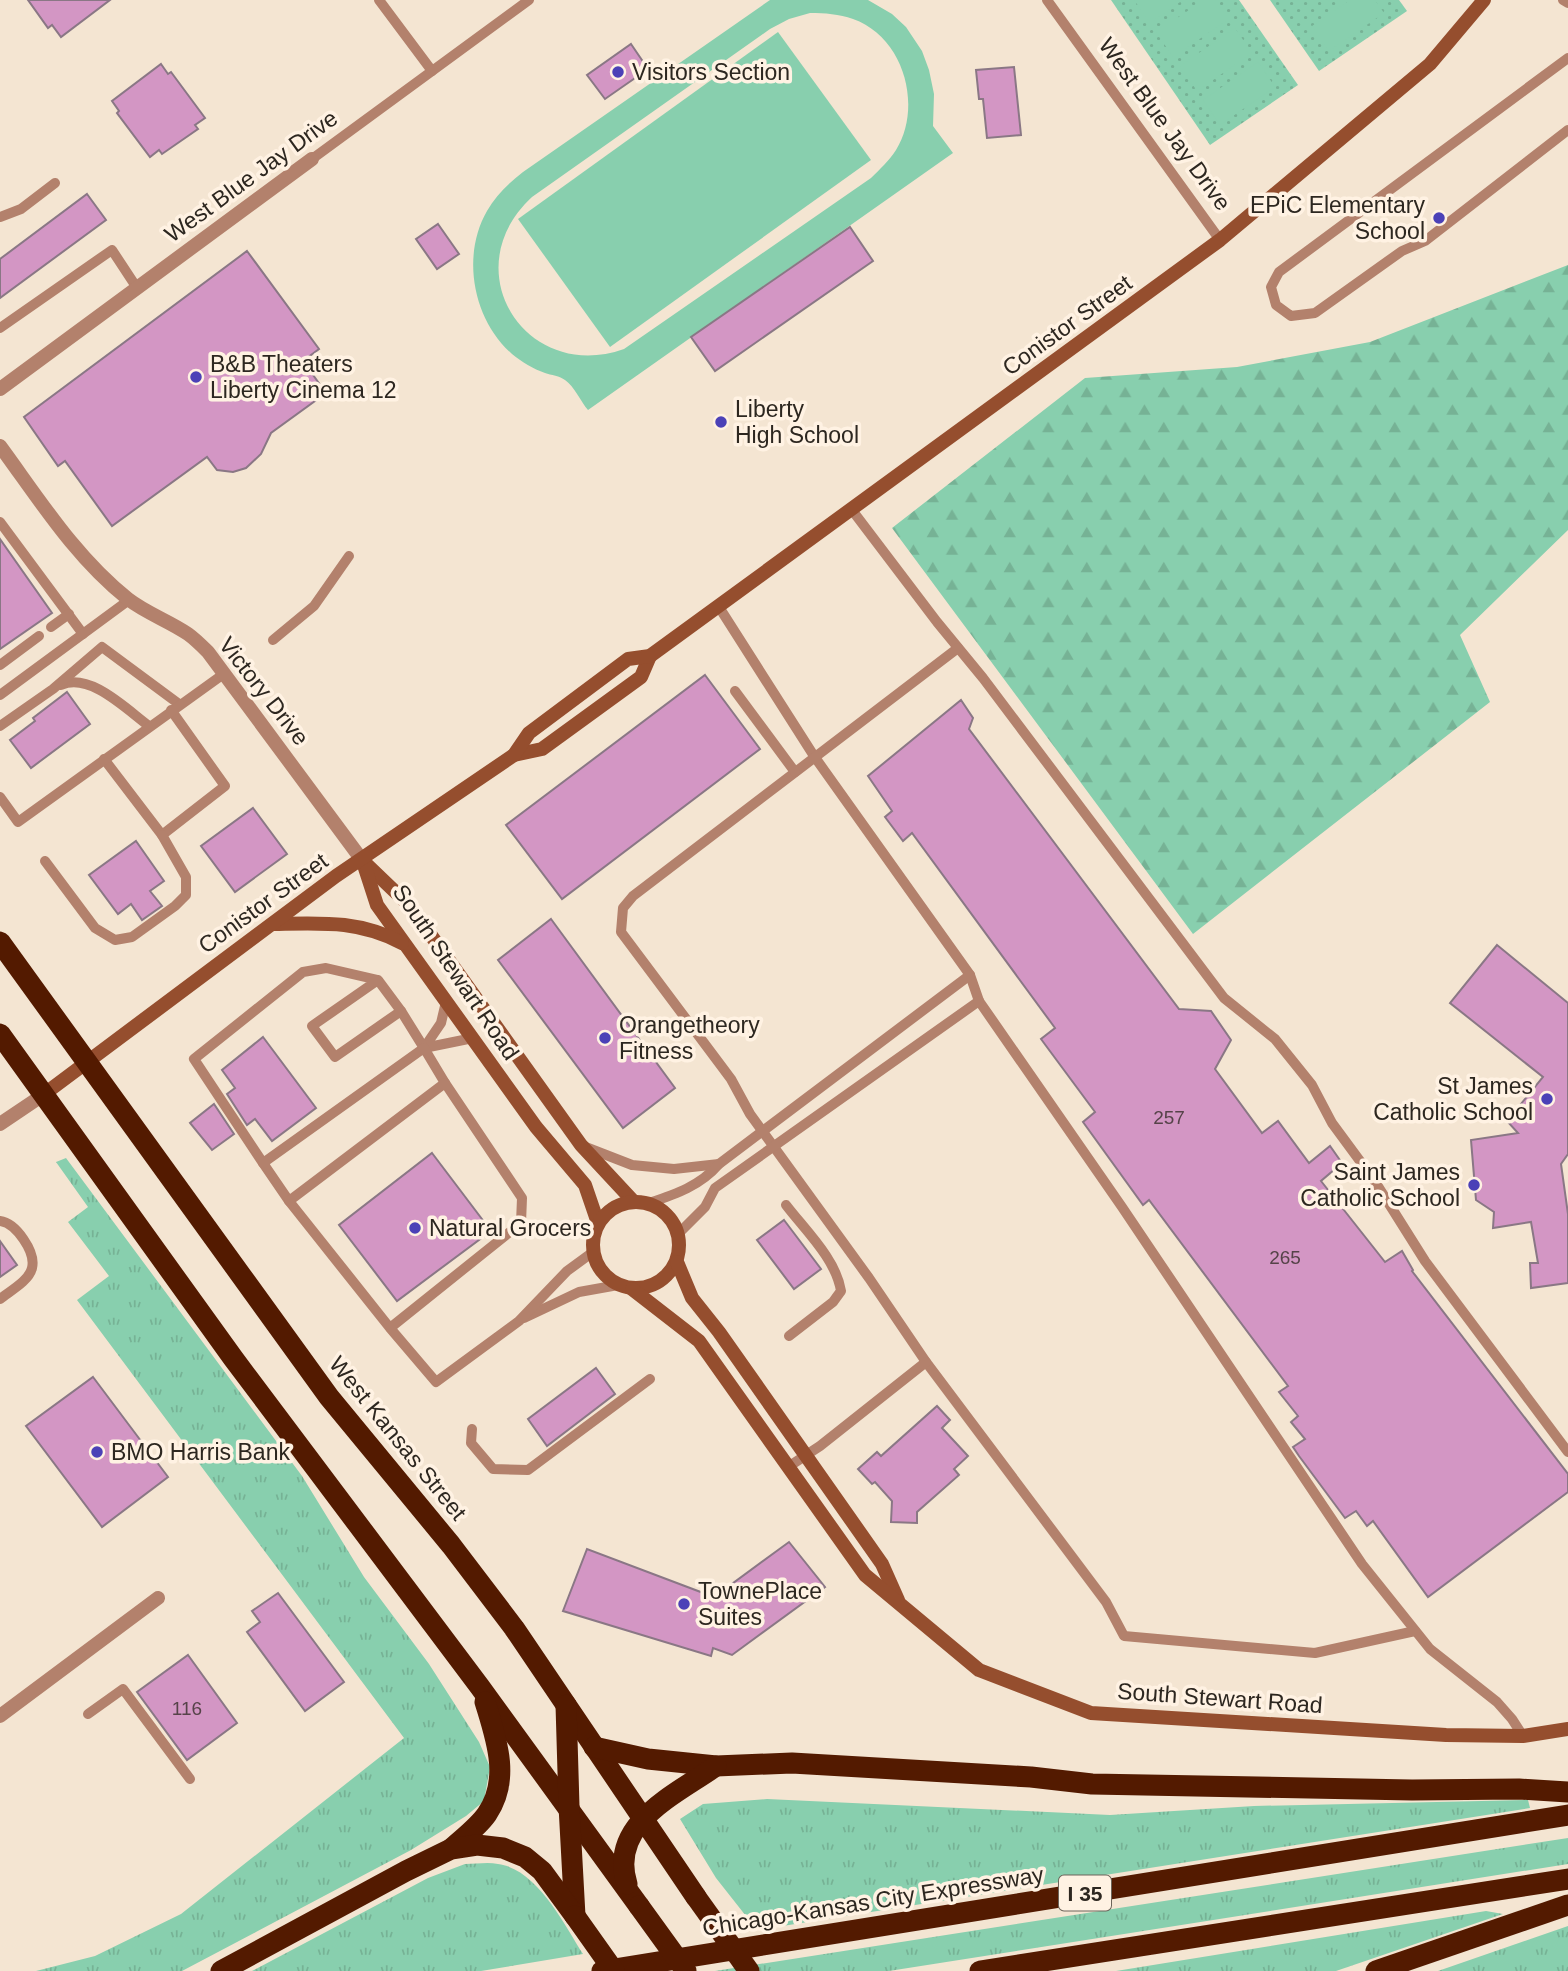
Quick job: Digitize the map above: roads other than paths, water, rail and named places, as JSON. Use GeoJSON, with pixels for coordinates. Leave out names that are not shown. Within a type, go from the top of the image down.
{"type":"FeatureCollection","features":[{"type":"Feature","properties":{"kind":"highway","name":"West Kansas Street"},"geometry":{"type":"LineString","coordinates":[[0,942],[329,1397],[451,1545],[514,1628],[642,1820],[749,1971]]}},
{"type":"Feature","properties":{"kind":"highway"},"geometry":{"type":"LineString","coordinates":[[0,1034],[233,1358],[480,1686],[686,1971]]}},
{"type":"Feature","properties":{"kind":"highway"},"geometry":{"type":"LineString","coordinates":[[451,1849],[486,1815],[496,1796],[500,1774],[499,1750],[480,1686]]}},
{"type":"Feature","properties":{"kind":"highway"},"geometry":{"type":"LineString","coordinates":[[566,1705],[575,1916]]}},
{"type":"Feature","properties":{"kind":"highway"},"geometry":{"type":"LineString","coordinates":[[594,1747],[648,1759],[716,1766],[792,1763],[1031,1777],[1092,1784],[1412,1790],[1519,1789],[1568,1792]]}},
{"type":"Feature","properties":{"kind":"highway"},"geometry":{"type":"LineString","coordinates":[[635,1900],[622,1869],[628,1838],[642,1820],[665,1800],[716,1766]]}},
{"type":"Feature","properties":{"kind":"highway","name":"Chicago-Kansas City Expressway"},"geometry":{"type":"LineString","coordinates":[[602,1971],[1568,1815]]}},
{"type":"Feature","properties":{"kind":"highway"},"geometry":{"type":"LineString","coordinates":[[221,1971],[406,1871],[451,1849],[477,1845],[503,1848],[525,1857],[542,1871],[614,1971]]}},
{"type":"Feature","properties":{"kind":"highway"},"geometry":{"type":"LineString","coordinates":[[980,1971],[1568,1879]]}},
{"type":"Feature","properties":{"kind":"highway"},"geometry":{"type":"LineString","coordinates":[[1376,1971],[1568,1905]]}},
{"type":"Feature","properties":{"kind":"street","name":"Conistor Street"},"geometry":{"type":"LineString","coordinates":[[43,1095],[336,876],[513,755],[529,733],[628,659],[650,656],[1220,240],[1430,64],[1484,0]]}},
{"type":"Feature","properties":{"kind":"street","name":"West Blue Jay Drive"},"geometry":{"type":"LineString","coordinates":[[0,389],[313,159]]}},
{"type":"Feature","properties":{"kind":"street","name":"Victory Drive"},"geometry":{"type":"LineString","coordinates":[[0,446],[5,462],[77,549],[129,600],[189,635],[208,652],[362,860]]}},
{"type":"Feature","properties":{"kind":"street","name":"Conistor Street"},"geometry":{"type":"LineString","coordinates":[[513,755],[542,749],[641,677],[650,656]]}},
{"type":"Feature","properties":{"kind":"street","name":"South Stewart Road"},"geometry":{"type":"LineString","coordinates":[[362,860],[377,905],[536,1127],[585,1185],[598,1223]]}},
{"type":"Feature","properties":{"kind":"street","name":"South Stewart Road"},"geometry":{"type":"LineString","coordinates":[[362,860],[410,906],[581,1145],[642,1202]]}},
{"type":"Feature","properties":{"kind":"street"},"geometry":{"type":"LineString","coordinates":[[274,924],[330,923],[359,926],[380,931],[406,945]]}},
{"type":"Feature","properties":{"kind":"street"},"geometry":{"type":"LineString","coordinates":[[0,1124],[43,1095]]}},
{"type":"Feature","properties":{"kind":"street"},"geometry":{"type":"LineString","coordinates":[[642,1202],[662,1210],[673,1221],[680,1248],[677,1262],[670,1274],[659,1283],[646,1288],[625,1287],[606,1277],[598,1266],[593,1252],[593,1237],[598,1223],[607,1212],[620,1204],[642,1202]]}},
{"type":"Feature","properties":{"kind":"street","name":"South Stewart Road"},"geometry":{"type":"LineString","coordinates":[[677,1262],[692,1298],[719,1332],[881,1564],[900,1605]]}},
{"type":"Feature","properties":{"kind":"street","name":"South Stewart Road"},"geometry":{"type":"LineString","coordinates":[[625,1287],[699,1341],[865,1575],[979,1671],[1091,1713],[1432,1734],[1523,1736],[1568,1729]]}},
{"type":"Feature","properties":{"kind":"street"},"geometry":{"type":"LineString","coordinates":[[0,1716],[158,1598]]}},
{"type":"Feature","properties":{"kind":"lane"},"geometry":{"type":"LineString","coordinates":[[379,0],[432,71]]}},
{"type":"Feature","properties":{"kind":"lane","name":"West Blue Jay Drive"},"geometry":{"type":"LineString","coordinates":[[313,159],[529,0]]}},
{"type":"Feature","properties":{"kind":"lane","name":"West Blue Jay Drive"},"geometry":{"type":"LineString","coordinates":[[1047,0],[1220,240]]}},
{"type":"Feature","properties":{"kind":"lane"},"geometry":{"type":"LineString","coordinates":[[1563,0],[1568,3]]}},
{"type":"Feature","properties":{"kind":"lane"},"geometry":{"type":"LineString","coordinates":[[1568,58],[1279,272],[1271,287],[1276,305],[1291,316],[1315,313],[1402,251],[1425,241],[1568,130]]}},
{"type":"Feature","properties":{"kind":"lane"},"geometry":{"type":"LineString","coordinates":[[0,217],[21,209],[55,183]]}},
{"type":"Feature","properties":{"kind":"lane"},"geometry":{"type":"LineString","coordinates":[[1,327],[112,250],[137,288]]}},
{"type":"Feature","properties":{"kind":"lane"},"geometry":{"type":"LineString","coordinates":[[852,510],[1224,998],[1275,1040],[1312,1085],[1332,1123],[1374,1180],[1425,1261],[1568,1452]]}},
{"type":"Feature","properties":{"kind":"lane"},"geometry":{"type":"LineString","coordinates":[[0,522],[83,634]]}},
{"type":"Feature","properties":{"kind":"lane"},"geometry":{"type":"LineString","coordinates":[[273,640],[314,606],[349,556]]}},
{"type":"Feature","properties":{"kind":"lane"},"geometry":{"type":"LineString","coordinates":[[0,695],[129,600]]}},
{"type":"Feature","properties":{"kind":"lane"},"geometry":{"type":"LineString","coordinates":[[719,607],[814,756],[970,975],[979,1001],[1122,1207],[1362,1564],[1415,1632],[1444,1662],[1497,1702],[1523,1736]]}},
{"type":"Feature","properties":{"kind":"lane"},"geometry":{"type":"LineString","coordinates":[[51,627],[69,614]]}},
{"type":"Feature","properties":{"kind":"lane"},"geometry":{"type":"LineString","coordinates":[[0,665],[39,636]]}},
{"type":"Feature","properties":{"kind":"lane"},"geometry":{"type":"LineString","coordinates":[[0,726],[52,689],[102,647],[175,707],[225,786],[162,835]]}},
{"type":"Feature","properties":{"kind":"lane"},"geometry":{"type":"LineString","coordinates":[[958,648],[632,896],[623,908],[621,932],[731,1079],[750,1114],[869,1278],[926,1362],[1106,1602],[1124,1636],[1315,1653],[1415,1632]]}},
{"type":"Feature","properties":{"kind":"lane"},"geometry":{"type":"LineString","coordinates":[[0,797],[18,822],[225,673]]}},
{"type":"Feature","properties":{"kind":"lane"},"geometry":{"type":"LineString","coordinates":[[52,689],[80,681],[95,687],[149,726]]}},
{"type":"Feature","properties":{"kind":"lane"},"geometry":{"type":"LineString","coordinates":[[735,691],[794,772]]}},
{"type":"Feature","properties":{"kind":"lane"},"geometry":{"type":"LineString","coordinates":[[45,861],[95,928],[115,940],[132,937],[186,895],[186,877],[162,835],[104,759]]}},
{"type":"Feature","properties":{"kind":"lane"},"geometry":{"type":"LineString","coordinates":[[390,1328],[520,1223],[523,1198],[378,980],[326,968],[303,972],[194,1059],[289,1201],[390,1328],[436,1382],[519,1321],[567,1271],[593,1252]]}},
{"type":"Feature","properties":{"kind":"lane"},"geometry":{"type":"LineString","coordinates":[[642,1202],[678,1194],[706,1179],[719,1164],[970,975]]}},
{"type":"Feature","properties":{"kind":"lane"},"geometry":{"type":"LineString","coordinates":[[378,980],[312,1026],[319,1037],[335,1057],[401,1011]]}},
{"type":"Feature","properties":{"kind":"lane"},"geometry":{"type":"LineString","coordinates":[[678,1234],[705,1207],[715,1188],[979,1001]]}},
{"type":"Feature","properties":{"kind":"lane"},"geometry":{"type":"LineString","coordinates":[[263,1163],[424,1048],[441,1023],[446,1002]]}},
{"type":"Feature","properties":{"kind":"lane"},"geometry":{"type":"LineString","coordinates":[[424,1048],[473,1038]]}},
{"type":"Feature","properties":{"kind":"lane"},"geometry":{"type":"LineString","coordinates":[[289,1201],[444,1083]]}},
{"type":"Feature","properties":{"kind":"lane"},"geometry":{"type":"LineString","coordinates":[[581,1145],[632,1165],[674,1169],[719,1164]]}},
{"type":"Feature","properties":{"kind":"lane"},"geometry":{"type":"LineString","coordinates":[[786,1205],[827,1259],[839,1279],[841,1291],[833,1302],[789,1336]]}},
{"type":"Feature","properties":{"kind":"lane"},"geometry":{"type":"LineString","coordinates":[[0,1221],[19,1234],[32,1256],[32,1270],[22,1283],[0,1298]]}},
{"type":"Feature","properties":{"kind":"lane"},"geometry":{"type":"LineString","coordinates":[[519,1321],[579,1292],[625,1287]]}},
{"type":"Feature","properties":{"kind":"lane"},"geometry":{"type":"LineString","coordinates":[[788,1467],[806,1456],[926,1362]]}},
{"type":"Feature","properties":{"kind":"lane"},"geometry":{"type":"LineString","coordinates":[[472,1429],[471,1443],[493,1469],[528,1470],[650,1379]]}},
{"type":"Feature","properties":{"kind":"lane"},"geometry":{"type":"LineString","coordinates":[[88,1714],[123,1689],[190,1779]]}},
{"type":"Feature","properties":{"kind":"place","name":"Visitors Section"},"geometry":{"type":"Point","coordinates":[618,72]}},
{"type":"Feature","properties":{"kind":"place","name":"EPiC Elementary School"},"geometry":{"type":"Point","coordinates":[1439,218]}},
{"type":"Feature","properties":{"kind":"place","name":"B&B Theaters Liberty Cinema 12"},"geometry":{"type":"Point","coordinates":[196,377]}},
{"type":"Feature","properties":{"kind":"place","name":"Liberty High School"},"geometry":{"type":"Point","coordinates":[721,422]}},
{"type":"Feature","properties":{"kind":"place","name":"Orangetheory Fitness"},"geometry":{"type":"Point","coordinates":[605,1038]}},
{"type":"Feature","properties":{"kind":"place","name":"St James Catholic School"},"geometry":{"type":"Point","coordinates":[1547,1099]}},
{"type":"Feature","properties":{"kind":"place","name":"Saint James Catholic School"},"geometry":{"type":"Point","coordinates":[1474,1185]}},
{"type":"Feature","properties":{"kind":"place","name":"Natural Grocers"},"geometry":{"type":"Point","coordinates":[415,1228]}},
{"type":"Feature","properties":{"kind":"place","name":"BMO Harris Bank"},"geometry":{"type":"Point","coordinates":[97,1452]}},
{"type":"Feature","properties":{"kind":"place","name":"TownePlace Suites"},"geometry":{"type":"Point","coordinates":[684,1604]}}]}
